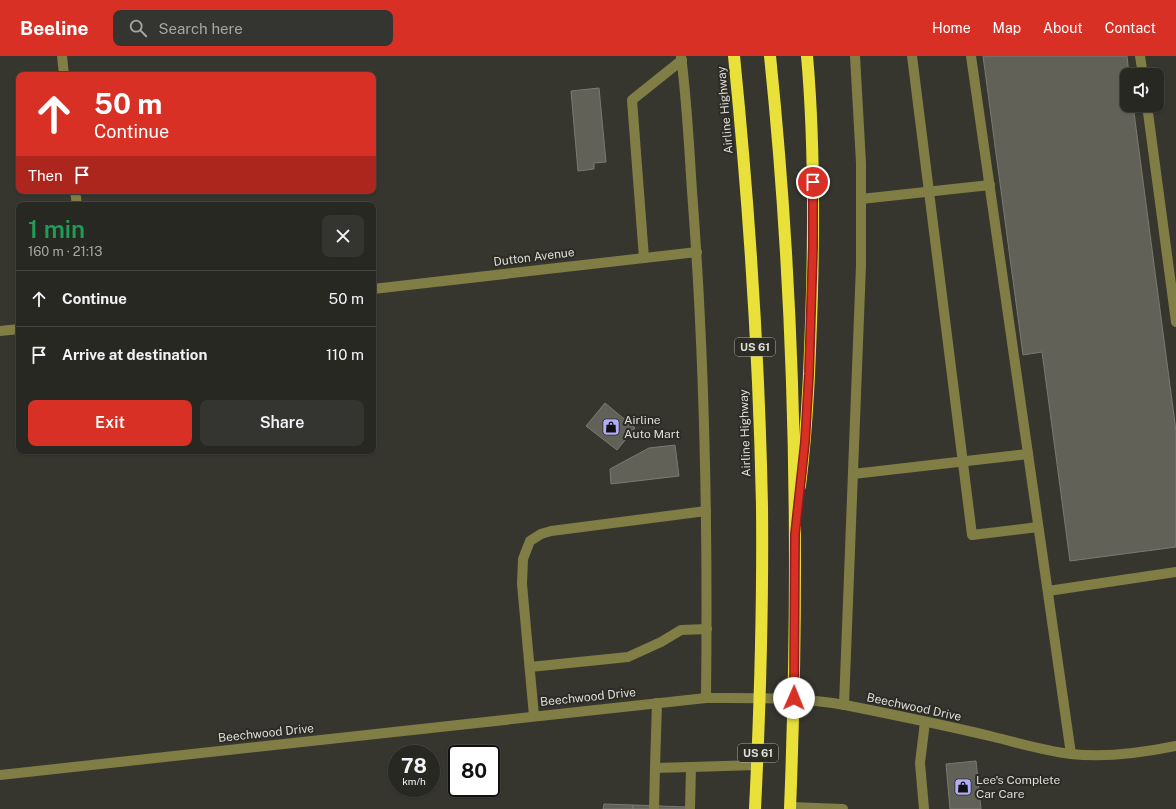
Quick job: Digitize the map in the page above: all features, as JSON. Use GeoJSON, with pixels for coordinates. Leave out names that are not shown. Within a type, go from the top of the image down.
{"type":"FeatureCollection","features":[{"type":"Feature","properties":{"kind":"highway","name":"Airline Highway"},"geometry":{"type":"LineString","coordinates":[[734,56],[749,241],[760,445],[762,566],[760,698],[755,809]]}},
{"type":"Feature","properties":{"kind":"highway","name":"US 61"},"geometry":{"type":"LineString","coordinates":[[770,56],[778,128],[788,290],[795,534],[794,698],[790,808]]}},
{"type":"Feature","properties":{"kind":"highway"},"geometry":{"type":"LineString","coordinates":[[795,534],[805,442],[813,261],[812,161],[807,56]]}},
{"type":"Feature","properties":{"kind":"street"},"geometry":{"type":"LineString","coordinates":[[62,56],[64,72]]}},
{"type":"Feature","properties":{"kind":"street"},"geometry":{"type":"LineString","coordinates":[[844,705],[859,312],[861,199],[859,118],[855,56]]}},
{"type":"Feature","properties":{"kind":"street"},"geometry":{"type":"LineString","coordinates":[[912,56],[972,535],[1038,527]]}},
{"type":"Feature","properties":{"kind":"street"},"geometry":{"type":"LineString","coordinates":[[972,56],[1071,754]]}},
{"type":"Feature","properties":{"kind":"street"},"geometry":{"type":"LineString","coordinates":[[1140,56],[1142,68]]}},
{"type":"Feature","properties":{"kind":"street"},"geometry":{"type":"LineString","coordinates":[[681,58],[697,252],[705,436],[707,629],[706,698]]}},
{"type":"Feature","properties":{"kind":"street"},"geometry":{"type":"LineString","coordinates":[[644,258],[632,100],[681,58]]}},
{"type":"Feature","properties":{"kind":"street"},"geometry":{"type":"LineString","coordinates":[[1149,112],[1176,322]]}},
{"type":"Feature","properties":{"kind":"street"},"geometry":{"type":"LineString","coordinates":[[861,199],[990,185]]}},
{"type":"Feature","properties":{"kind":"street","name":"Dutton Avenue"},"geometry":{"type":"LineString","coordinates":[[376,289],[697,252]]}},
{"type":"Feature","properties":{"kind":"street"},"geometry":{"type":"LineString","coordinates":[[0,331],[16,329]]}},
{"type":"Feature","properties":{"kind":"street"},"geometry":{"type":"LineString","coordinates":[[853,474],[1028,454]]}},
{"type":"Feature","properties":{"kind":"street"},"geometry":{"type":"LineString","coordinates":[[534,716],[522,584],[523,558],[530,541],[541,534],[550,531],[706,511]]}},
{"type":"Feature","properties":{"kind":"street"},"geometry":{"type":"LineString","coordinates":[[1048,591],[1176,572]]}},
{"type":"Feature","properties":{"kind":"street"},"geometry":{"type":"LineString","coordinates":[[530,667],[628,657],[661,642],[681,630],[707,629]]}},
{"type":"Feature","properties":{"kind":"street","name":"Beechwood Drive"},"geometry":{"type":"LineString","coordinates":[[0,775],[706,698],[794,698],[844,705],[1041,749],[1071,754],[1119,754],[1176,746]]}},
{"type":"Feature","properties":{"kind":"street"},"geometry":{"type":"LineString","coordinates":[[654,809],[657,703]]}},
{"type":"Feature","properties":{"kind":"street"},"geometry":{"type":"LineString","coordinates":[[924,809],[920,763],[925,722]]}},
{"type":"Feature","properties":{"kind":"street"},"geometry":{"type":"LineString","coordinates":[[656,768],[757,765]]}},
{"type":"Feature","properties":{"kind":"street"},"geometry":{"type":"LineString","coordinates":[[690,809],[691,767]]}},
{"type":"Feature","properties":{"kind":"street"},"geometry":{"type":"LineString","coordinates":[[790,808],[843,809]]}},
{"type":"Feature","properties":{"kind":"building"},"geometry":{"type":"Polygon","coordinates":[[[983,56],[1127,56],[1128,68],[1120,68],[1120,112],[1134,112],[1176,431],[1176,547],[1070,561],[1042,352],[1023,355],[983,56]]]}},
{"type":"Feature","properties":{"kind":"building"},"geometry":{"type":"Polygon","coordinates":[[[599,88],[606,162],[594,163],[594,169],[578,171],[571,91],[599,88]]]}},
{"type":"Feature","properties":{"kind":"building","name":"Airline Auto Mart"},"geometry":{"type":"Polygon","coordinates":[[[605,403],[635,428],[617,450],[586,426],[605,403]]]}},
{"type":"Feature","properties":{"kind":"building"},"geometry":{"type":"Polygon","coordinates":[[[675,445],[679,476],[611,484],[610,469],[649,448],[675,445]]]}},
{"type":"Feature","properties":{"kind":"building","name":"Lee's Complete Car Care"},"geometry":{"type":"Polygon","coordinates":[[[976,761],[981,809],[950,809],[946,764],[976,761]]]}},
{"type":"Feature","properties":{"kind":"building"},"geometry":{"type":"Polygon","coordinates":[[[604,804],[633,805],[633,809],[603,809],[604,804]]]}},
{"type":"Feature","properties":{"kind":"building"},"geometry":{"type":"Polygon","coordinates":[[[633,805],[687,807],[687,809],[633,809],[633,805]]]}},
{"type":"Feature","properties":{"kind":"place","name":"Airline Auto Mart"},"geometry":{"type":"Point","coordinates":[611,427]}},
{"type":"Feature","properties":{"kind":"place","name":"Lee's Complete Car Care"},"geometry":{"type":"Point","coordinates":[963,787]}},
{"type":"Feature","properties":{"kind":"route"},"geometry":{"type":"LineString","coordinates":[[794,698],[795,534],[805,442],[809,374],[812,313],[814,210],[813,182]]}}]}
